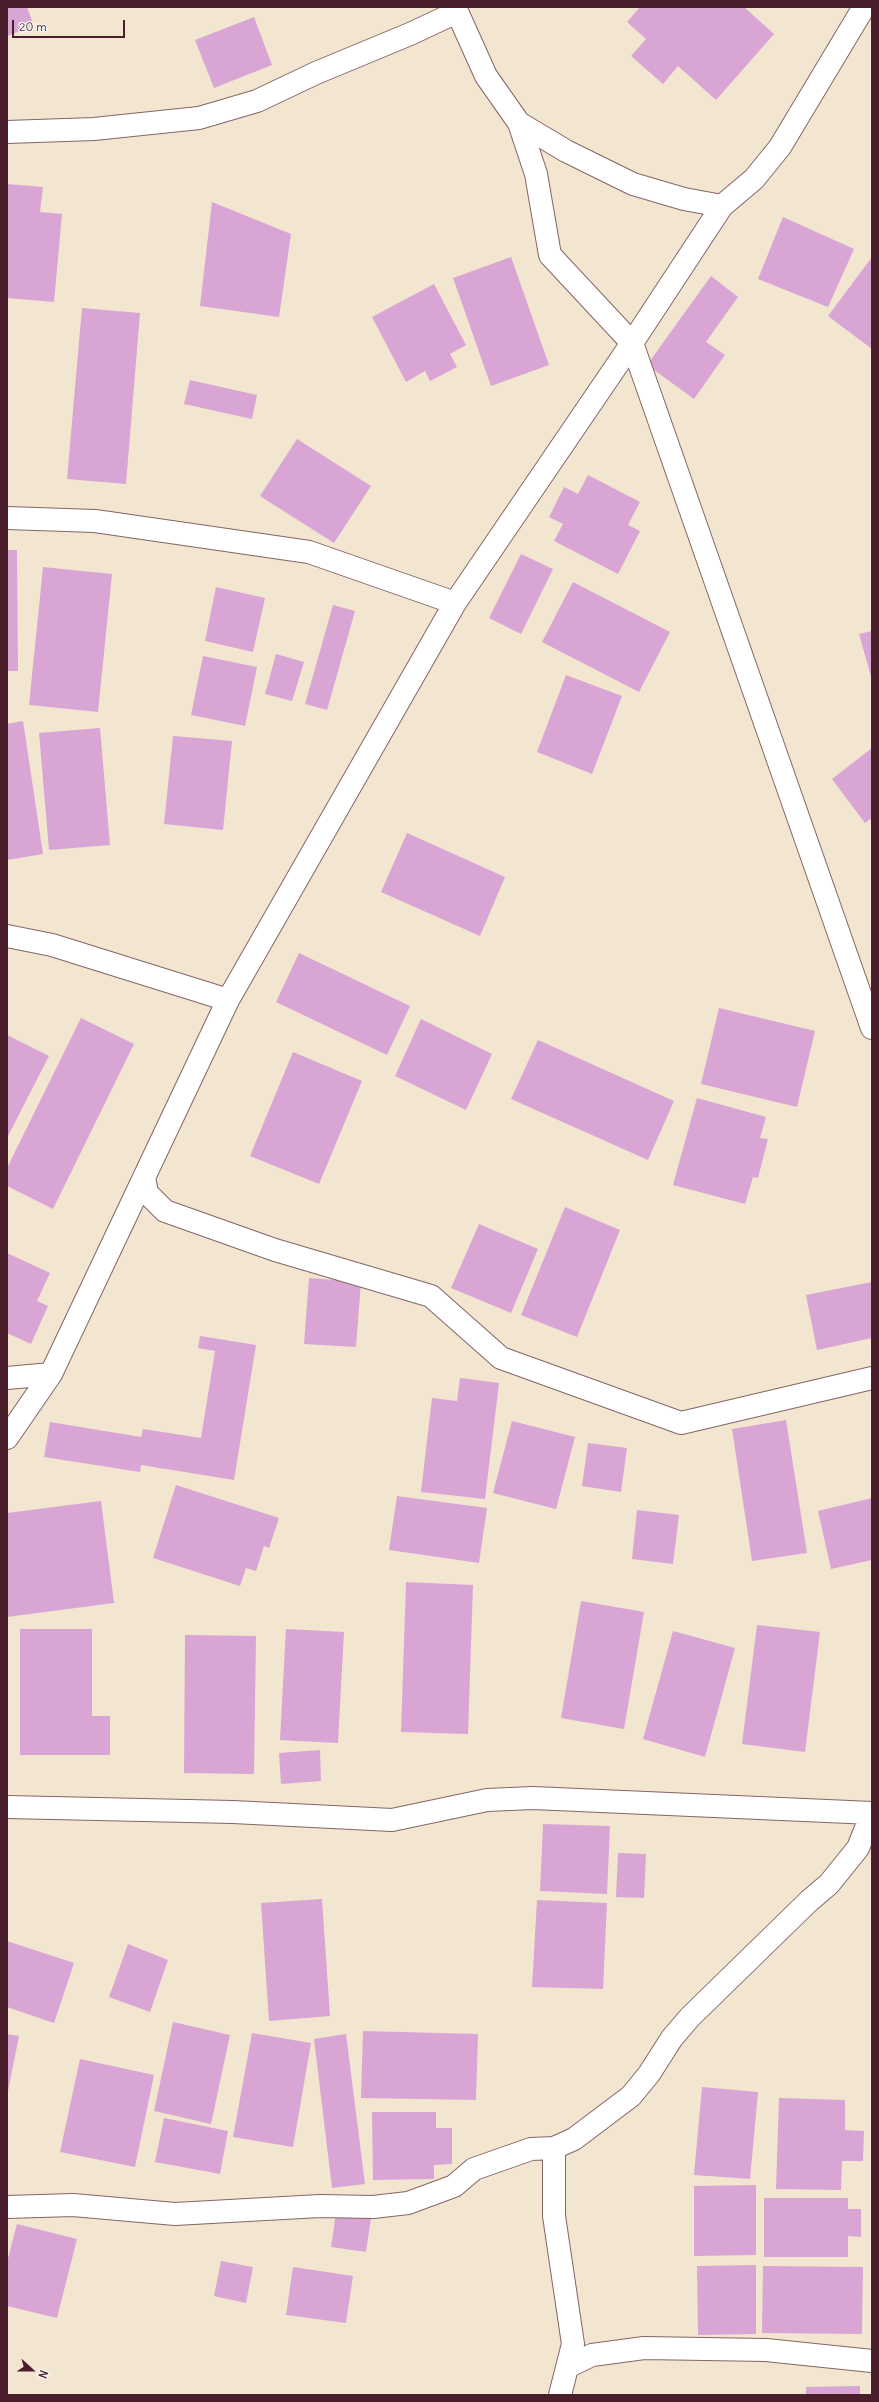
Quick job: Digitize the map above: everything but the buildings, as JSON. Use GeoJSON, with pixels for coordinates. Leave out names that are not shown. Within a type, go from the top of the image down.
{"type":"FeatureCollection","features":[{"type":"Feature","properties":{"kind":"street"},"geometry":{"type":"LineString","coordinates":[[7,1438],[51,1374],[228,1000],[455,603],[632,343],[722,206],[754,179],[780,147],[864,7]]}},
{"type":"Feature","properties":{"kind":"street"},"geometry":{"type":"LineString","coordinates":[[7,132],[94,129],[199,118],[257,101],[316,73],[410,34],[456,9],[486,76],[519,123],[536,174],[550,255],[632,343],[872,1028]]}},
{"type":"Feature","properties":{"kind":"street"},"geometry":{"type":"LineString","coordinates":[[519,123],[566,151],[633,184],[684,199],[722,206]]}},
{"type":"Feature","properties":{"kind":"street"},"geometry":{"type":"LineString","coordinates":[[7,518],[95,521],[309,552],[455,603]]}},
{"type":"Feature","properties":{"kind":"street"},"geometry":{"type":"LineString","coordinates":[[7,936],[52,945],[228,1000]]}},
{"type":"Feature","properties":{"kind":"street"},"geometry":{"type":"LineString","coordinates":[[144,1177],[147,1194],[165,1211],[275,1250],[431,1296],[501,1358],[681,1422],[872,1378]]}},
{"type":"Feature","properties":{"kind":"street"},"geometry":{"type":"LineString","coordinates":[[7,1378],[51,1374]]}},
{"type":"Feature","properties":{"kind":"street"},"geometry":{"type":"LineString","coordinates":[[7,1807],[233,1812],[392,1820],[487,1800],[533,1798],[872,1813],[858,1848],[844,1868],[690,2017],[672,2038],[649,2074],[631,2096],[574,2139],[554,2148],[531,2149],[474,2169],[454,2186],[408,2203],[373,2207],[320,2206],[175,2214],[73,2205],[7,2207]]}},
{"type":"Feature","properties":{"kind":"street"},"geometry":{"type":"LineString","coordinates":[[554,2148],[554,2216],[573,2344],[560,2395]]}},
{"type":"Feature","properties":{"kind":"street"},"geometry":{"type":"LineString","coordinates":[[567,2368],[592,2355],[644,2348],[766,2350],[872,2361]]}}]}
